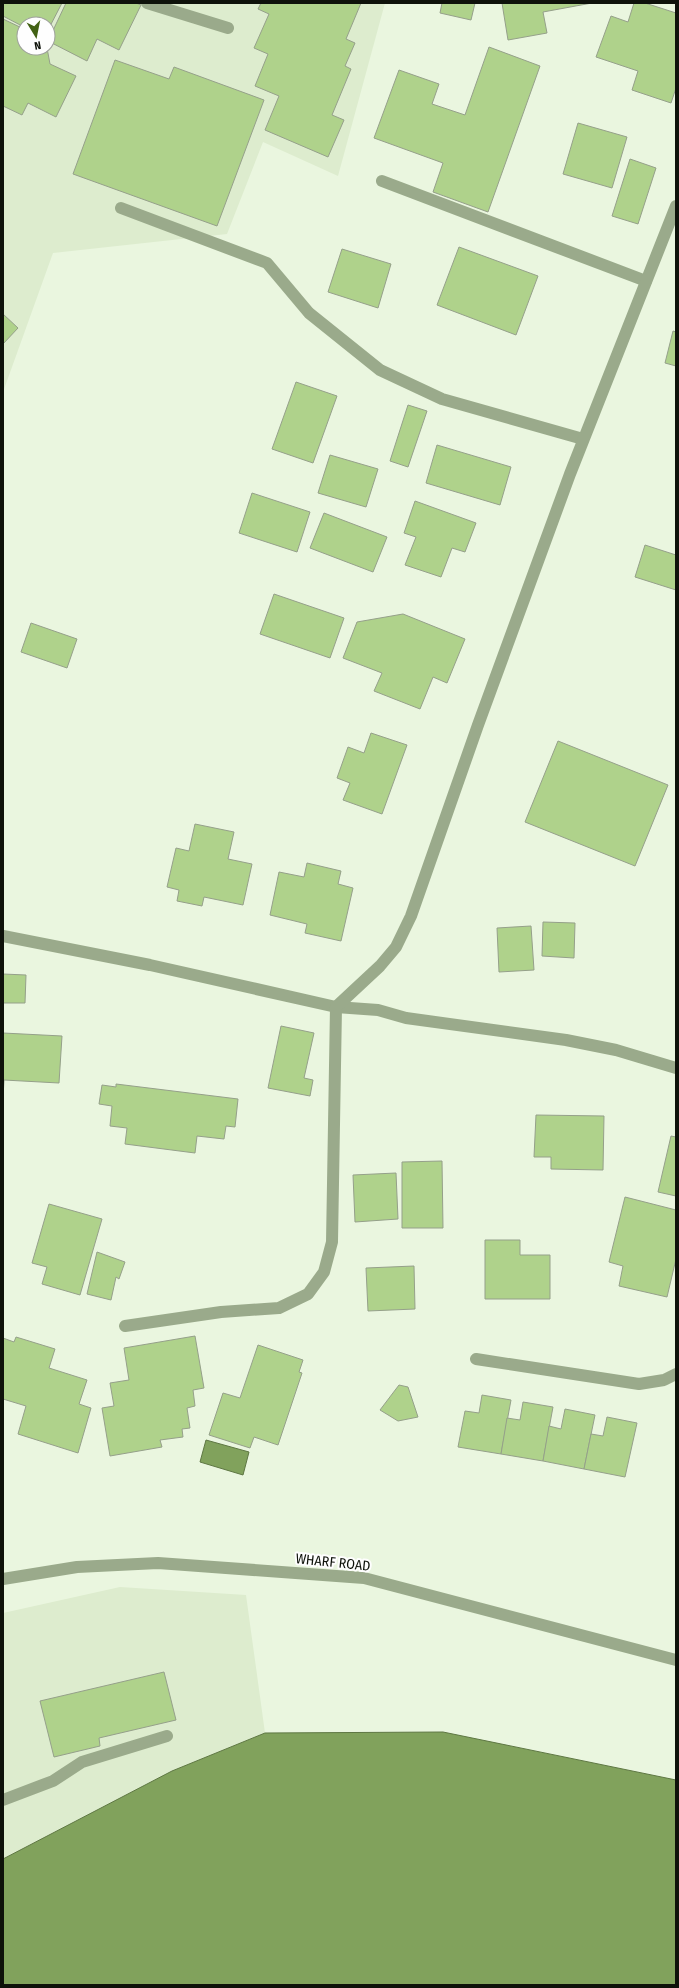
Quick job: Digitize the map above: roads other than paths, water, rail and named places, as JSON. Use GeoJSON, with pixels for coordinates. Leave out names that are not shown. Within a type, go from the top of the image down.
{"type":"FeatureCollection","features":[{"type":"Feature","properties":{"kind":"street"},"geometry":{"type":"LineString","coordinates":[[148,3],[228,28]]}},
{"type":"Feature","properties":{"kind":"street"},"geometry":{"type":"LineString","coordinates":[[382,181],[646,281]]}},
{"type":"Feature","properties":{"kind":"street"},"geometry":{"type":"LineString","coordinates":[[125,1326],[221,1312],[279,1308],[308,1294],[324,1272],[332,1242],[336,1007],[380,966],[396,947],[411,916],[478,725],[583,439],[676,206]]}},
{"type":"Feature","properties":{"kind":"street"},"geometry":{"type":"LineString","coordinates":[[121,208],[267,263],[309,314],[380,370],[442,399],[583,439]]}},
{"type":"Feature","properties":{"kind":"street"},"geometry":{"type":"LineString","coordinates":[[3,936],[150,965],[336,1007],[378,1010],[406,1018],[566,1040],[616,1050],[676,1068]]}},
{"type":"Feature","properties":{"kind":"street"},"geometry":{"type":"LineString","coordinates":[[476,1359],[639,1384],[664,1380],[676,1374]]}},
{"type":"Feature","properties":{"kind":"street","name":"WHARF ROAD"},"geometry":{"type":"LineString","coordinates":[[3,1579],[77,1567],[158,1563],[364,1578],[676,1660]]}},
{"type":"Feature","properties":{"kind":"street"},"geometry":{"type":"LineString","coordinates":[[3,1800],[53,1782],[82,1762],[167,1736]]}}]}
